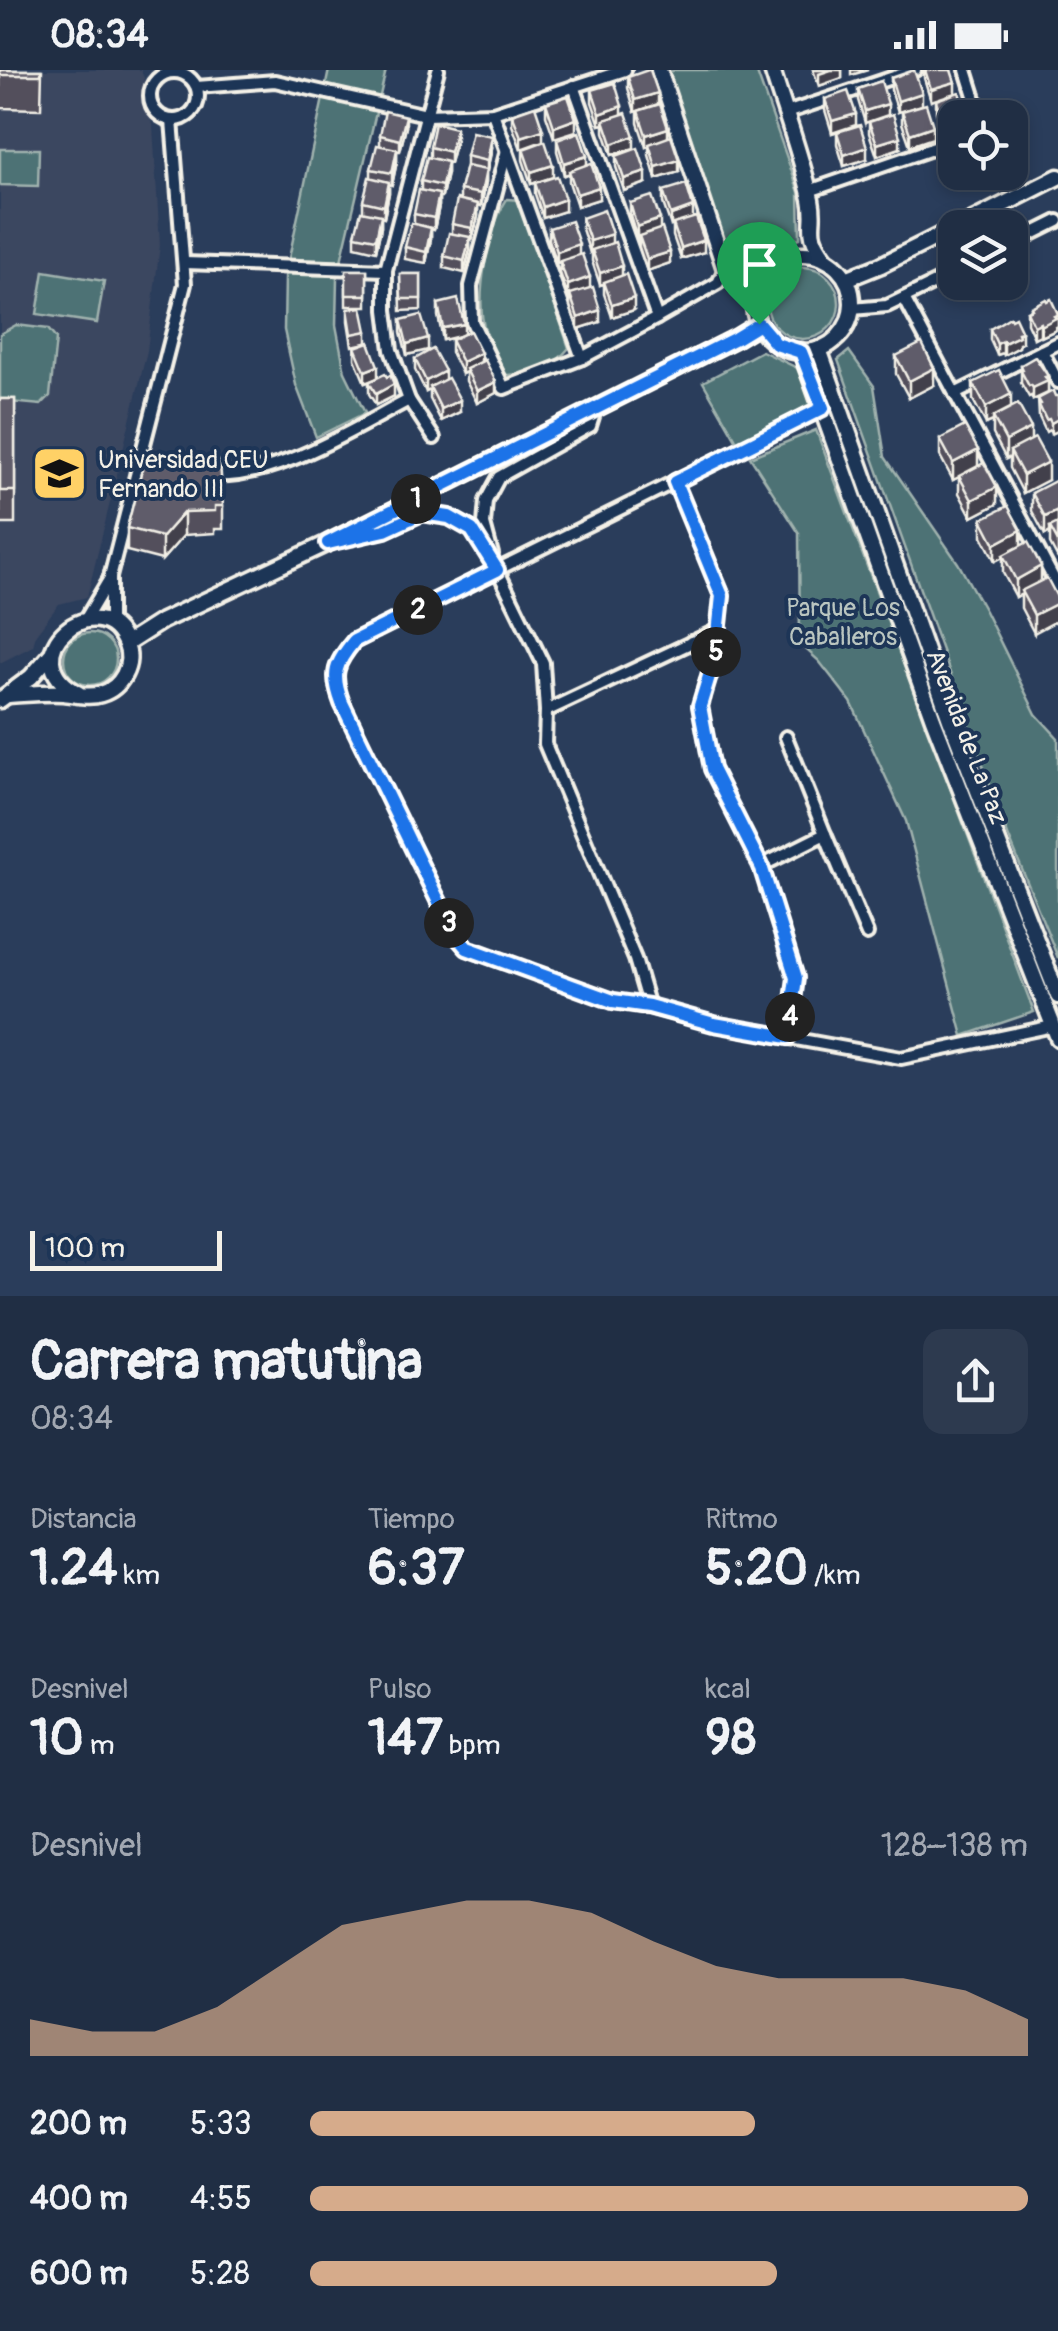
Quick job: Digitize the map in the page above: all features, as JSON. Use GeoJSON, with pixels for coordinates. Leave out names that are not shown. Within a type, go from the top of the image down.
{"type":"FeatureCollection","features":[{"type":"Feature","properties":{"kind":"street"},"geometry":{"type":"LineString","coordinates":[[434,438],[410,400],[391,350],[386,270],[438,70]]}},
{"type":"Feature","properties":{"kind":"street"},"geometry":{"type":"LineString","coordinates":[[197,87],[276,75],[426,115],[493,112],[625,70]]}},
{"type":"Feature","properties":{"kind":"street"},"geometry":{"type":"LineString","coordinates":[[659,70],[725,269],[754,298]]}},
{"type":"Feature","properties":{"kind":"street"},"geometry":{"type":"LineString","coordinates":[[772,70],[812,204],[810,233],[825,259]]}},
{"type":"Feature","properties":{"kind":"street"},"geometry":{"type":"LineString","coordinates":[[786,113],[915,70]]}},
{"type":"Feature","properties":{"kind":"street"},"geometry":{"type":"LineString","coordinates":[[966,70],[976,100]]}},
{"type":"Feature","properties":{"kind":"street"},"geometry":{"type":"LineString","coordinates":[[180,72],[197,87],[199,98],[192,114],[181,120],[164,118],[152,106],[150,90],[158,73],[180,72]]}},
{"type":"Feature","properties":{"kind":"street"},"geometry":{"type":"LineString","coordinates":[[574,86],[657,318]]}},
{"type":"Feature","properties":{"kind":"street"},"geometry":{"type":"LineString","coordinates":[[493,112],[582,358]]}},
{"type":"Feature","properties":{"kind":"street"},"geometry":{"type":"LineString","coordinates":[[110,626],[110,577],[184,284],[172,120]]}},
{"type":"Feature","properties":{"kind":"street"},"geometry":{"type":"LineString","coordinates":[[808,192],[938,147]]}},
{"type":"Feature","properties":{"kind":"street"},"geometry":{"type":"LineString","coordinates":[[508,150],[471,286],[472,322],[504,388],[582,358],[657,318],[718,283],[725,269]]}},
{"type":"Feature","properties":{"kind":"street"},"geometry":{"type":"LineString","coordinates":[[992,210],[1058,177]]}},
{"type":"Feature","properties":{"kind":"street"},"geometry":{"type":"LineString","coordinates":[[1028,236],[1058,221]]}},
{"type":"Feature","properties":{"kind":"street"},"geometry":{"type":"LineString","coordinates":[[846,279],[938,237]]}},
{"type":"Feature","properties":{"kind":"street"},"geometry":{"type":"LineString","coordinates":[[794,254],[810,254],[825,259],[846,279],[852,309],[841,334],[831,343],[801,352],[776,344],[759,324],[754,311],[758,282],[779,260],[794,254]]}},
{"type":"Feature","properties":{"kind":"street"},"geometry":{"type":"LineString","coordinates":[[184,263],[386,270]]}},
{"type":"Feature","properties":{"kind":"street"},"geometry":{"type":"LineString","coordinates":[[852,309],[887,306],[938,281]]}},
{"type":"Feature","properties":{"kind":"street"},"geometry":{"type":"LineString","coordinates":[[904,298],[1058,587]]}},
{"type":"Feature","properties":{"kind":"street"},"geometry":{"type":"LineString","coordinates":[[126,644],[162,622],[595,410],[759,324]]}},
{"type":"Feature","properties":{"kind":"street"},"geometry":{"type":"LineString","coordinates":[[955,394],[1058,342]]}},
{"type":"Feature","properties":{"kind":"street","name":"Avenida de La Paz"},"geometry":{"type":"LineString","coordinates":[[819,349],[950,719],[1058,996]]}},
{"type":"Feature","properties":{"kind":"street"},"geometry":{"type":"LineString","coordinates":[[1042,351],[1058,382]]}},
{"type":"Feature","properties":{"kind":"street","name":"Avenida de La Paz"},"geometry":{"type":"LineString","coordinates":[[801,352],[933,719],[1055,1027]]}},
{"type":"Feature","properties":{"kind":"street"},"geometry":{"type":"LineString","coordinates":[[197,474],[255,472],[298,456],[410,400]]}},
{"type":"Feature","properties":{"kind":"street"},"geometry":{"type":"LineString","coordinates":[[823,408],[354,641],[341,656],[335,672],[336,686],[391,808],[454,933],[467,948],[613,1001],[901,1058],[1055,1027]]}},
{"type":"Feature","properties":{"kind":"street"},"geometry":{"type":"LineString","coordinates":[[497,570],[484,524],[486,500],[499,477],[590,426],[595,410]]}},
{"type":"Feature","properties":{"kind":"street"},"geometry":{"type":"LineString","coordinates":[[138,460],[153,464]]}},
{"type":"Feature","properties":{"kind":"street"},"geometry":{"type":"LineString","coordinates":[[675,482],[722,596],[714,659],[700,706],[712,769],[761,866],[796,978],[788,1037]]}},
{"type":"Feature","properties":{"kind":"street"},"geometry":{"type":"LineString","coordinates":[[328,543],[385,530],[422,513],[449,517],[472,530],[497,570],[543,663],[545,744],[634,959],[649,1006]]}},
{"type":"Feature","properties":{"kind":"street"},"geometry":{"type":"LineString","coordinates":[[85,620],[110,577]]}},
{"type":"Feature","properties":{"kind":"street"},"geometry":{"type":"LineString","coordinates":[[85,620],[98,620],[110,626],[126,644],[128,666],[123,678],[104,694],[4,698],[31,677],[67,628],[85,620]]}},
{"type":"Feature","properties":{"kind":"street"},"geometry":{"type":"LineString","coordinates":[[546,711],[718,630]]}},
{"type":"Feature","properties":{"kind":"street"},"geometry":{"type":"LineString","coordinates":[[691,642],[714,659]]}},
{"type":"Feature","properties":{"kind":"street"},"geometry":{"type":"LineString","coordinates":[[52,653],[58,678],[78,694]]}},
{"type":"Feature","properties":{"kind":"street"},"geometry":{"type":"LineString","coordinates":[[786,737],[867,934]]}},
{"type":"Feature","properties":{"kind":"street"},"geometry":{"type":"LineString","coordinates":[[761,866],[824,834]]}},
{"type":"Feature","properties":{"kind":"shaded area","name":"Universidad CEU Fernando III"},"geometry":{"type":"Polygon","coordinates":[[[0,70],[141,70],[142,102],[153,125],[160,245],[147,351],[87,597],[59,604],[36,634],[33,646],[0,663],[0,70]]]}},
{"type":"Feature","properties":{"kind":"green space"},"geometry":{"type":"Polygon","coordinates":[[[329,70],[386,70],[337,278],[336,325],[345,372],[365,413],[316,437],[296,385],[284,330],[285,277],[329,70]]]}},
{"type":"Feature","properties":{"kind":"green space"},"geometry":{"type":"Polygon","coordinates":[[[756,70],[799,192],[800,238],[771,252],[749,275],[732,266],[669,72],[756,70]]]}},
{"type":"Feature","properties":{"kind":"green space"},"geometry":{"type":"Polygon","coordinates":[[[0,149],[39,149],[38,186],[0,185],[0,149]]]}},
{"type":"Feature","properties":{"kind":"green space"},"geometry":{"type":"Polygon","coordinates":[[[507,199],[520,200],[569,348],[541,370],[505,375],[487,337],[482,300],[489,245],[507,199]]]}},
{"type":"Feature","properties":{"kind":"green space"},"geometry":{"type":"Polygon","coordinates":[[[803,267],[829,277],[839,303],[829,329],[803,339],[777,329],[767,303],[777,277],[803,267]]]}},
{"type":"Feature","properties":{"kind":"green space"},"geometry":{"type":"Polygon","coordinates":[[[44,271],[104,281],[97,323],[37,314],[44,271]]]}},
{"type":"Feature","properties":{"kind":"green space"},"geometry":{"type":"Polygon","coordinates":[[[16,325],[48,329],[56,339],[50,396],[41,405],[0,401],[0,334],[16,325]]]}},
{"type":"Feature","properties":{"kind":"green space"},"geometry":{"type":"Polygon","coordinates":[[[762,351],[797,368],[812,403],[738,443],[703,382],[762,351]]]}},
{"type":"Feature","properties":{"kind":"green space"},"geometry":{"type":"Polygon","coordinates":[[[849,351],[874,386],[885,457],[958,563],[1036,714],[1058,738],[1058,958],[1008,835],[838,360],[849,351]]]}},
{"type":"Feature","properties":{"kind":"green space","name":"Parque Los Caballeros"},"geometry":{"type":"Polygon","coordinates":[[[816,430],[1034,1012],[963,1036],[906,821],[851,702],[819,661],[800,644],[799,533],[750,457],[816,430]]]}},
{"type":"Feature","properties":{"kind":"green space"},"geometry":{"type":"Polygon","coordinates":[[[90,633],[108,641],[116,659],[108,677],[90,685],[72,677],[64,659],[72,641],[90,633]]]}},
{"type":"Feature","properties":{"kind":"building"},"geometry":{"type":"Polygon","coordinates":[[[0,70],[41,70],[41,75],[0,75],[0,70]]]}},
{"type":"Feature","properties":{"kind":"building"},"geometry":{"type":"Polygon","coordinates":[[[650,70],[658,93],[635,100],[628,77],[650,70]]]}},
{"type":"Feature","properties":{"kind":"building"},"geometry":{"type":"Polygon","coordinates":[[[914,70],[922,93],[898,101],[891,78],[914,70]]]}},
{"type":"Feature","properties":{"kind":"building"},"geometry":{"type":"Polygon","coordinates":[[[925,70],[951,70],[955,82],[931,89],[925,70]]]}},
{"type":"Feature","properties":{"kind":"building"},"geometry":{"type":"Polygon","coordinates":[[[881,81],[888,104],[865,111],[858,89],[881,81]]]}},
{"type":"Feature","properties":{"kind":"building"},"geometry":{"type":"Polygon","coordinates":[[[615,83],[622,106],[600,114],[592,90],[615,83]]]}},
{"type":"Feature","properties":{"kind":"building"},"geometry":{"type":"Polygon","coordinates":[[[848,91],[856,114],[832,121],[825,99],[848,91]]]}},
{"type":"Feature","properties":{"kind":"building"},"geometry":{"type":"Polygon","coordinates":[[[959,92],[961,100],[938,100],[938,107],[936,100],[959,92]]]}},
{"type":"Feature","properties":{"kind":"building"},"geometry":{"type":"Polygon","coordinates":[[[568,96],[576,119],[554,127],[546,103],[568,96]]]}},
{"type":"Feature","properties":{"kind":"building"},"geometry":{"type":"Polygon","coordinates":[[[660,104],[668,128],[646,135],[638,111],[660,104]]]}},
{"type":"Feature","properties":{"kind":"building"},"geometry":{"type":"Polygon","coordinates":[[[926,104],[933,126],[910,134],[902,111],[926,104]]]}},
{"type":"Feature","properties":{"kind":"building"},"geometry":{"type":"Polygon","coordinates":[[[535,106],[543,130],[521,137],[512,114],[535,106]]]}},
{"type":"Feature","properties":{"kind":"building"},"geometry":{"type":"Polygon","coordinates":[[[385,111],[406,116],[400,140],[380,135],[385,111]]]}},
{"type":"Feature","properties":{"kind":"building"},"geometry":{"type":"Polygon","coordinates":[[[626,113],[634,136],[612,144],[604,120],[626,113]]]}},
{"type":"Feature","properties":{"kind":"building"},"geometry":{"type":"Polygon","coordinates":[[[893,114],[900,137],[877,144],[869,122],[893,114]]]}},
{"type":"Feature","properties":{"kind":"building"},"geometry":{"type":"Polygon","coordinates":[[[435,123],[456,128],[450,152],[430,147],[435,123]]]}},
{"type":"Feature","properties":{"kind":"building"},"geometry":{"type":"Polygon","coordinates":[[[860,125],[867,147],[844,155],[837,132],[860,125]]]}},
{"type":"Feature","properties":{"kind":"building"},"geometry":{"type":"Polygon","coordinates":[[[472,132],[492,136],[487,161],[466,156],[472,132]]]}},
{"type":"Feature","properties":{"kind":"building"},"geometry":{"type":"Polygon","coordinates":[[[579,132],[587,156],[564,163],[557,140],[579,132]]]}},
{"type":"Feature","properties":{"kind":"building"},"geometry":{"type":"Polygon","coordinates":[[[671,136],[679,160],[656,167],[649,144],[671,136]]]}},
{"type":"Feature","properties":{"kind":"building"},"geometry":{"type":"Polygon","coordinates":[[[545,141],[553,165],[531,172],[523,149],[545,141]]]}},
{"type":"Feature","properties":{"kind":"building"},"geometry":{"type":"Polygon","coordinates":[[[377,145],[397,149],[392,173],[371,169],[377,145]]]}},
{"type":"Feature","properties":{"kind":"building"},"geometry":{"type":"Polygon","coordinates":[[[638,148],[646,172],[624,179],[616,156],[638,148]]]}},
{"type":"Feature","properties":{"kind":"building"},"geometry":{"type":"Polygon","coordinates":[[[427,157],[447,162],[442,186],[421,181],[427,157]]]}},
{"type":"Feature","properties":{"kind":"building"},"geometry":{"type":"Polygon","coordinates":[[[591,163],[599,187],[577,194],[569,171],[591,163]]]}},
{"type":"Feature","properties":{"kind":"building"},"geometry":{"type":"Polygon","coordinates":[[[466,166],[486,170],[481,194],[460,190],[466,166]]]}},
{"type":"Feature","properties":{"kind":"building"},"geometry":{"type":"Polygon","coordinates":[[[557,176],[565,199],[543,207],[535,183],[557,176]]]}},
{"type":"Feature","properties":{"kind":"building"},"geometry":{"type":"Polygon","coordinates":[[[369,177],[389,182],[384,206],[363,201],[369,177]]]}},
{"type":"Feature","properties":{"kind":"building"},"geometry":{"type":"Polygon","coordinates":[[[686,184],[693,207],[671,215],[663,191],[686,184]]]}},
{"type":"Feature","properties":{"kind":"building"},"geometry":{"type":"Polygon","coordinates":[[[419,190],[439,194],[434,218],[414,214],[419,190]]]}},
{"type":"Feature","properties":{"kind":"building"},"geometry":{"type":"Polygon","coordinates":[[[652,196],[660,219],[637,227],[630,203],[652,196]]]}},
{"type":"Feature","properties":{"kind":"building"},"geometry":{"type":"Polygon","coordinates":[[[457,199],[478,204],[472,228],[452,224],[457,199]]]}},
{"type":"Feature","properties":{"kind":"building"},"geometry":{"type":"Polygon","coordinates":[[[604,210],[612,234],[590,241],[582,218],[604,210]]]}},
{"type":"Feature","properties":{"kind":"building"},"geometry":{"type":"Polygon","coordinates":[[[361,211],[381,215],[376,239],[355,235],[361,211]]]}},
{"type":"Feature","properties":{"kind":"building"},"geometry":{"type":"Polygon","coordinates":[[[696,217],[704,240],[681,248],[673,224],[696,217]]]}},
{"type":"Feature","properties":{"kind":"building"},"geometry":{"type":"Polygon","coordinates":[[[571,221],[579,244],[557,252],[549,228],[571,221]]]}},
{"type":"Feature","properties":{"kind":"building"},"geometry":{"type":"Polygon","coordinates":[[[411,223],[431,228],[426,252],[405,247],[411,223]]]}},
{"type":"Feature","properties":{"kind":"building"},"geometry":{"type":"Polygon","coordinates":[[[662,228],[670,252],[647,259],[639,236],[662,228]]]}},
{"type":"Feature","properties":{"kind":"building"},"geometry":{"type":"Polygon","coordinates":[[[449,233],[470,237],[464,261],[444,256],[449,233]]]}},
{"type":"Feature","properties":{"kind":"building"},"geometry":{"type":"Polygon","coordinates":[[[615,242],[622,266],[600,273],[592,250],[615,242]]]}},
{"type":"Feature","properties":{"kind":"building"},"geometry":{"type":"Polygon","coordinates":[[[582,254],[590,277],[568,285],[560,261],[582,254]]]}},
{"type":"Feature","properties":{"kind":"building"},"geometry":{"type":"Polygon","coordinates":[[[346,270],[367,270],[367,295],[346,295],[346,270]]]}},
{"type":"Feature","properties":{"kind":"building"},"geometry":{"type":"Polygon","coordinates":[[[400,274],[421,274],[421,299],[401,299],[400,274]]]}},
{"type":"Feature","properties":{"kind":"building"},"geometry":{"type":"Polygon","coordinates":[[[626,274],[634,298],[612,305],[604,282],[626,274]]]}},
{"type":"Feature","properties":{"kind":"building"},"geometry":{"type":"Polygon","coordinates":[[[593,287],[600,310],[578,318],[570,294],[593,287]]]}},
{"type":"Feature","properties":{"kind":"building"},"geometry":{"type":"Polygon","coordinates":[[[458,299],[464,324],[443,328],[438,304],[458,299]]]}},
{"type":"Feature","properties":{"kind":"building"},"geometry":{"type":"Polygon","coordinates":[[[1051,299],[1058,314],[1041,326],[1034,326],[1027,311],[1051,299]]]}},
{"type":"Feature","properties":{"kind":"building"},"geometry":{"type":"Polygon","coordinates":[[[362,307],[367,331],[352,334],[348,309],[362,307]]]}},
{"type":"Feature","properties":{"kind":"building"},"geometry":{"type":"Polygon","coordinates":[[[421,315],[428,338],[407,344],[401,320],[421,315]]]}},
{"type":"Feature","properties":{"kind":"building"},"geometry":{"type":"Polygon","coordinates":[[[1015,317],[1022,332],[997,344],[990,329],[1015,317]]]}},
{"type":"Feature","properties":{"kind":"building"},"geometry":{"type":"Polygon","coordinates":[[[470,331],[481,353],[462,362],[451,340],[470,331]]]}},
{"type":"Feature","properties":{"kind":"building"},"geometry":{"type":"Polygon","coordinates":[[[369,342],[378,366],[365,371],[355,347],[369,342]]]}},
{"type":"Feature","properties":{"kind":"building"},"geometry":{"type":"Polygon","coordinates":[[[922,343],[934,368],[909,381],[896,356],[922,343]]]}},
{"type":"Feature","properties":{"kind":"building"},"geometry":{"type":"Polygon","coordinates":[[[433,349],[445,371],[426,381],[415,359],[433,349]]]}},
{"type":"Feature","properties":{"kind":"building"},"geometry":{"type":"Polygon","coordinates":[[[1035,357],[1048,381],[1033,388],[1021,365],[1035,357]]]}},
{"type":"Feature","properties":{"kind":"building"},"geometry":{"type":"Polygon","coordinates":[[[485,360],[496,382],[477,391],[466,369],[485,360]]]}},
{"type":"Feature","properties":{"kind":"building"},"geometry":{"type":"Polygon","coordinates":[[[999,370],[1011,394],[986,407],[973,383],[999,370]]]}},
{"type":"Feature","properties":{"kind":"building"},"geometry":{"type":"Polygon","coordinates":[[[390,375],[394,384],[376,394],[369,382],[390,375]]]}},
{"type":"Feature","properties":{"kind":"building"},"geometry":{"type":"Polygon","coordinates":[[[448,378],[460,400],[441,409],[430,387],[448,378]]]}},
{"type":"Feature","properties":{"kind":"building"},"geometry":{"type":"Polygon","coordinates":[[[1053,391],[1058,396],[1058,419],[1051,423],[1038,399],[1053,391]]]}},
{"type":"Feature","properties":{"kind":"building"},"geometry":{"type":"Polygon","coordinates":[[[0,399],[15,399],[15,491],[0,491],[0,399]]]}},
{"type":"Feature","properties":{"kind":"building"},"geometry":{"type":"Polygon","coordinates":[[[1018,404],[1031,428],[1006,441],[993,417],[1018,404]]]}},
{"type":"Feature","properties":{"kind":"building"},"geometry":{"type":"Polygon","coordinates":[[[965,426],[978,450],[953,463],[940,439],[965,426]]]}},
{"type":"Feature","properties":{"kind":"building"},"geometry":{"type":"Polygon","coordinates":[[[1035,438],[1048,462],[1023,475],[1010,451],[1035,438]]]}},
{"type":"Feature","properties":{"kind":"building"},"geometry":{"type":"Polygon","coordinates":[[[147,450],[220,461],[223,506],[215,506],[215,511],[184,512],[162,537],[127,528],[147,450]]]}},
{"type":"Feature","properties":{"kind":"building"},"geometry":{"type":"Polygon","coordinates":[[[984,463],[997,487],[972,500],[959,476],[984,463]]]}},
{"type":"Feature","properties":{"kind":"building"},"geometry":{"type":"Polygon","coordinates":[[[1057,480],[1058,511],[1045,517],[1032,493],[1057,480]]]}},
{"type":"Feature","properties":{"kind":"building"},"geometry":{"type":"Polygon","coordinates":[[[1008,506],[1021,530],[995,544],[982,519],[1008,506]]]}},
{"type":"Feature","properties":{"kind":"building"},"geometry":{"type":"Polygon","coordinates":[[[1058,523],[1058,542],[1050,527],[1058,523]]]}},
{"type":"Feature","properties":{"kind":"building"},"geometry":{"type":"Polygon","coordinates":[[[1028,542],[1041,566],[1016,580],[1003,555],[1028,542]]]}},
{"type":"Feature","properties":{"kind":"building"},"geometry":{"type":"Polygon","coordinates":[[[1047,578],[1058,603],[1034,615],[1021,591],[1047,578]]]}},
{"type":"Feature","properties":{"kind":"place","name":"Universidad CEU Fernando III"},"geometry":{"type":"Point","coordinates":[59,474]}},
{"type":"Feature","properties":{"kind":"route"},"geometry":{"type":"LineString","coordinates":[[759,324],[776,344],[801,352],[823,408],[675,482],[722,596],[716,653],[700,706],[712,769],[761,866],[796,978],[788,1037],[613,1001],[467,948],[454,933],[391,808],[342,703],[335,672],[341,656],[354,641],[497,570],[472,530],[449,517],[422,513],[385,530],[328,543],[759,324]]}}]}
